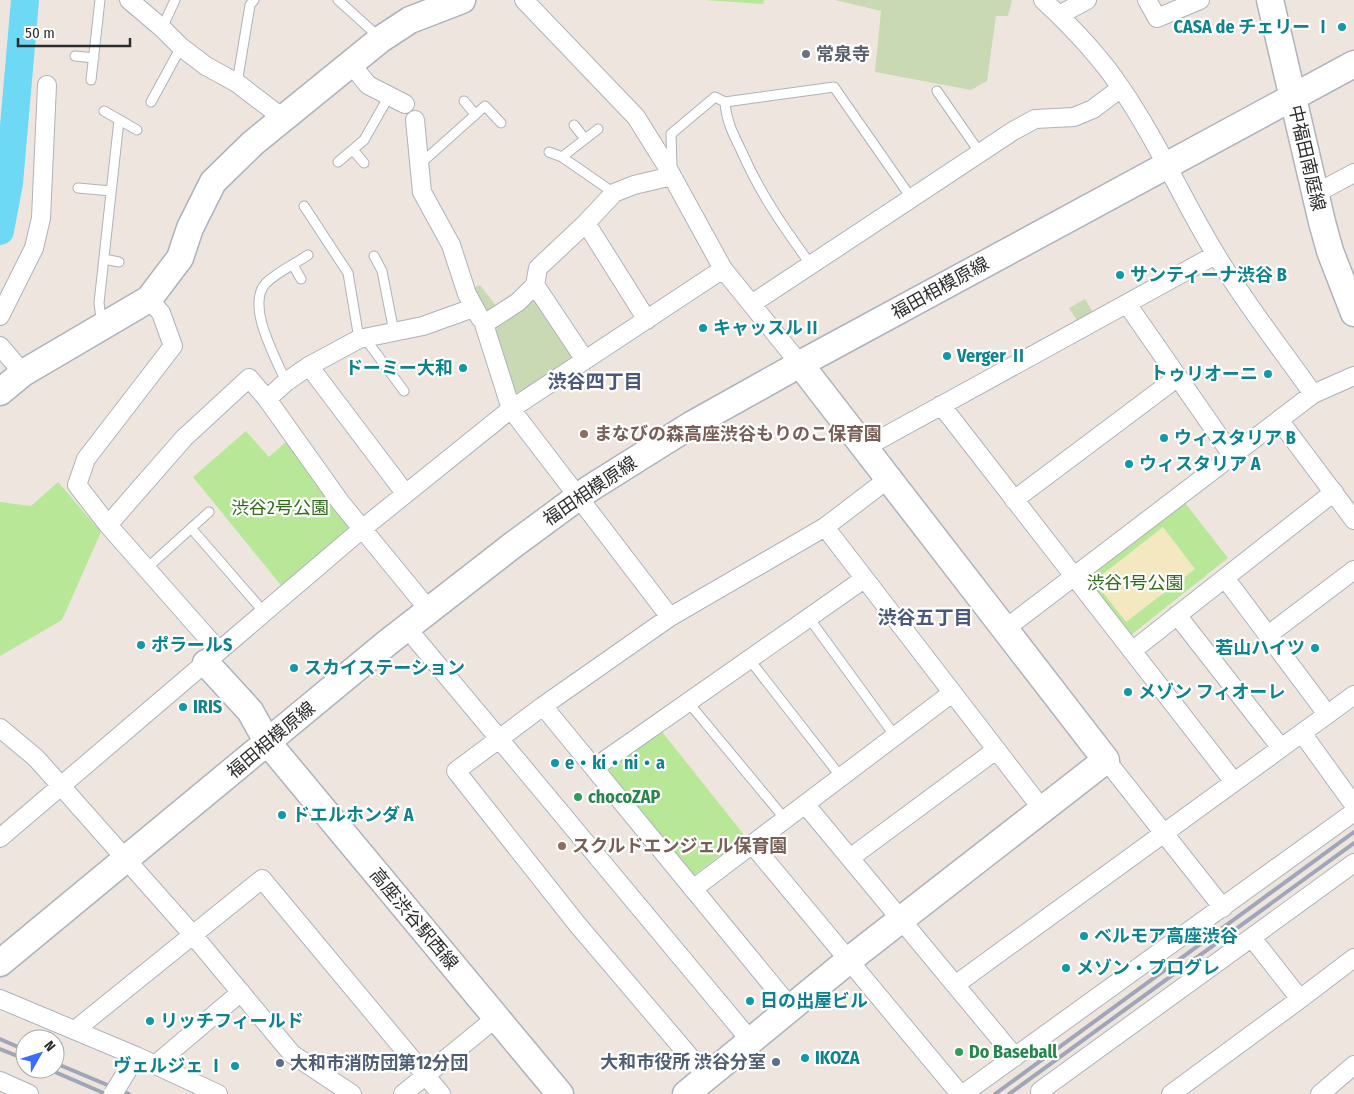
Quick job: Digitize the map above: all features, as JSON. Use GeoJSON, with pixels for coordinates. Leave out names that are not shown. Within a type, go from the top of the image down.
{"type":"FeatureCollection","features":[{"type":"Feature","properties":{"kind":"street"},"geometry":{"type":"LineString","coordinates":[[0,392],[23,373],[149,299],[180,258],[190,228],[213,182],[254,143],[381,39],[410,20],[461,0]]}},
{"type":"Feature","properties":{"kind":"street"},"geometry":{"type":"LineString","coordinates":[[524,0],[636,117],[672,176],[723,269],[753,303],[1005,630],[1223,908]]}},
{"type":"Feature","properties":{"kind":"street"},"geometry":{"type":"LineString","coordinates":[[1043,0],[1087,43],[1121,88],[1215,255],[1312,394]]}},
{"type":"Feature","properties":{"kind":"street"},"geometry":{"type":"LineString","coordinates":[[1059,15],[1087,0]]}},
{"type":"Feature","properties":{"kind":"street"},"geometry":{"type":"LineString","coordinates":[[1147,0],[1157,18],[1200,0]]}},
{"type":"Feature","properties":{"kind":"street","name":"中福田南庭線"},"geometry":{"type":"LineString","coordinates":[[1270,0],[1330,251],[1354,313]]}},
{"type":"Feature","properties":{"kind":"street"},"geometry":{"type":"LineString","coordinates":[[136,2],[181,47],[206,66],[237,84],[284,119]]}},
{"type":"Feature","properties":{"kind":"street"},"geometry":{"type":"LineString","coordinates":[[351,64],[368,85],[397,100]]}},
{"type":"Feature","properties":{"kind":"street","name":"福田相模原線"},"geometry":{"type":"LineString","coordinates":[[0,963],[429,610],[551,516],[578,498],[691,425],[800,364],[1354,64]]}},
{"type":"Feature","properties":{"kind":"street"},"geometry":{"type":"LineString","coordinates":[[0,316],[34,248],[41,218],[47,86]]}},
{"type":"Feature","properties":{"kind":"street"},"geometry":{"type":"LineString","coordinates":[[753,303],[980,153],[1035,119],[1054,120],[1074,116],[1093,109],[1121,88]]}},
{"type":"Feature","properties":{"kind":"street"},"geometry":{"type":"LineString","coordinates":[[415,120],[422,192],[451,245],[473,308],[484,324],[510,409],[670,617]]}},
{"type":"Feature","properties":{"kind":"street"},"geometry":{"type":"LineString","coordinates":[[1315,194],[1354,173]]}},
{"type":"Feature","properties":{"kind":"street"},"geometry":{"type":"LineString","coordinates":[[484,324],[518,302],[535,284],[538,268],[586,223],[614,193],[634,185],[672,176]]}},
{"type":"Feature","properties":{"kind":"street"},"geometry":{"type":"LineString","coordinates":[[586,223],[646,320]]}},
{"type":"Feature","properties":{"kind":"street"},"geometry":{"type":"LineString","coordinates":[[864,448],[1215,255]]}},
{"type":"Feature","properties":{"kind":"street"},"geometry":{"type":"LineString","coordinates":[[0,838],[61,786],[214,664],[264,612],[405,493],[510,409],[723,269]]}},
{"type":"Feature","properties":{"kind":"street"},"geometry":{"type":"LineString","coordinates":[[535,284],[585,360]]}},
{"type":"Feature","properties":{"kind":"street"},"geometry":{"type":"LineString","coordinates":[[149,299],[161,313],[173,346],[86,459],[77,485],[108,525],[147,568],[214,664]]}},
{"type":"Feature","properties":{"kind":"street"},"geometry":{"type":"LineString","coordinates":[[1127,304],[1232,456]]}},
{"type":"Feature","properties":{"kind":"street"},"geometry":{"type":"LineString","coordinates":[[267,399],[286,382],[310,366],[362,338],[423,326],[473,308]]}},
{"type":"Feature","properties":{"kind":"street"},"geometry":{"type":"LineString","coordinates":[[0,346],[23,373]]}},
{"type":"Feature","properties":{"kind":"street"},"geometry":{"type":"LineString","coordinates":[[310,366],[405,493]]}},
{"type":"Feature","properties":{"kind":"street"},"geometry":{"type":"LineString","coordinates":[[1005,630],[1312,394],[1354,376]]}},
{"type":"Feature","properties":{"kind":"street"},"geometry":{"type":"LineString","coordinates":[[1014,500],[1178,377]]}},
{"type":"Feature","properties":{"kind":"street"},"geometry":{"type":"LineString","coordinates":[[108,525],[184,438],[249,378],[267,399],[341,503],[429,610]]}},
{"type":"Feature","properties":{"kind":"street"},"geometry":{"type":"LineString","coordinates":[[941,405],[1234,782]]}},
{"type":"Feature","properties":{"kind":"street"},"geometry":{"type":"LineString","coordinates":[[1279,420],[1354,520]]}},
{"type":"Feature","properties":{"kind":"street"},"geometry":{"type":"LineString","coordinates":[[706,1077],[577,924],[456,771],[543,706],[670,617],[824,527],[888,479]]}},
{"type":"Feature","properties":{"kind":"street"},"geometry":{"type":"LineString","coordinates":[[1132,651],[1334,492]]}},
{"type":"Feature","properties":{"kind":"street"},"geometry":{"type":"LineString","coordinates":[[824,527],[1042,808]]}},
{"type":"Feature","properties":{"kind":"street"},"geometry":{"type":"LineString","coordinates":[[1268,635],[1354,570]]}},
{"type":"Feature","properties":{"kind":"street"},"geometry":{"type":"LineString","coordinates":[[1225,578],[1328,714]]}},
{"type":"Feature","properties":{"kind":"street"},"geometry":{"type":"LineString","coordinates":[[594,768],[864,579]]}},
{"type":"Feature","properties":{"kind":"street"},"geometry":{"type":"LineString","coordinates":[[1177,615],[1281,748]]}},
{"type":"Feature","properties":{"kind":"street"},"geometry":{"type":"LineString","coordinates":[[416,639],[745,1034]]}},
{"type":"Feature","properties":{"kind":"street","name":"高座渋谷駅西線"},"geometry":{"type":"LineString","coordinates":[[214,664],[234,712],[247,729],[268,743],[560,1094]]}},
{"type":"Feature","properties":{"kind":"street"},"geometry":{"type":"LineString","coordinates":[[693,889],[952,692]]}},
{"type":"Feature","properties":{"kind":"street"},"geometry":{"type":"LineString","coordinates":[[955,985],[1354,695]]}},
{"type":"Feature","properties":{"kind":"street"},"geometry":{"type":"LineString","coordinates":[[543,706],[791,1008]]}},
{"type":"Feature","properties":{"kind":"street"},"geometry":{"type":"LineString","coordinates":[[1,731],[36,758],[193,935],[292,1054],[352,1094]]}},
{"type":"Feature","properties":{"kind":"street"},"geometry":{"type":"LineString","coordinates":[[1302,733],[1354,805]]}},
{"type":"Feature","properties":{"kind":"street"},"geometry":{"type":"LineString","coordinates":[[850,858],[996,750]]}},
{"type":"Feature","properties":{"kind":"street"},"geometry":{"type":"LineString","coordinates":[[686,1094],[849,960],[1106,760]]}},
{"type":"Feature","properties":{"kind":"street"},"geometry":{"type":"LineString","coordinates":[[805,804],[1016,1057]]}},
{"type":"Feature","properties":{"kind":"street"},"geometry":{"type":"LineString","coordinates":[[752,844],[962,1094],[1354,812]]}},
{"type":"Feature","properties":{"kind":"street"},"geometry":{"type":"LineString","coordinates":[[1040,1093],[1354,863]]}},
{"type":"Feature","properties":{"kind":"street"},"geometry":{"type":"LineString","coordinates":[[75,1030],[262,879],[441,1094]]}},
{"type":"Feature","properties":{"kind":"street"},"geometry":{"type":"LineString","coordinates":[[1252,938],[1300,999]]}},
{"type":"Feature","properties":{"kind":"street"},"geometry":{"type":"LineString","coordinates":[[1171,1094],[1354,958]]}},
{"type":"Feature","properties":{"kind":"street"},"geometry":{"type":"LineString","coordinates":[[155,1064],[241,992]]}},
{"type":"Feature","properties":{"kind":"street"},"geometry":{"type":"LineString","coordinates":[[0,999],[75,1030],[134,1060],[155,1064],[218,1094]]}},
{"type":"Feature","properties":{"kind":"street"},"geometry":{"type":"LineString","coordinates":[[403,1094],[497,1017]]}},
{"type":"Feature","properties":{"kind":"street"},"geometry":{"type":"LineString","coordinates":[[113,1094],[134,1060]]}},
{"type":"Feature","properties":{"kind":"street"},"geometry":{"type":"LineString","coordinates":[[1320,1094],[1354,1065]]}},
{"type":"Feature","properties":{"kind":"street"},"geometry":{"type":"LineString","coordinates":[[1,1083],[29,1094]]}},
{"type":"Feature","properties":{"kind":"lane"},"geometry":{"type":"LineString","coordinates":[[91,80],[100,0]]}},
{"type":"Feature","properties":{"kind":"lane"},"geometry":{"type":"LineString","coordinates":[[162,28],[174,0]]}},
{"type":"Feature","properties":{"kind":"lane"},"geometry":{"type":"LineString","coordinates":[[237,84],[250,5],[254,0]]}},
{"type":"Feature","properties":{"kind":"lane"},"geometry":{"type":"LineString","coordinates":[[338,0],[354,12],[381,39]]}},
{"type":"Feature","properties":{"kind":"lane"},"geometry":{"type":"LineString","coordinates":[[151,102],[181,47]]}},
{"type":"Feature","properties":{"kind":"lane"},"geometry":{"type":"LineString","coordinates":[[75,56],[94,58]]}},
{"type":"Feature","properties":{"kind":"lane"},"geometry":{"type":"LineString","coordinates":[[672,176],[671,134],[715,96],[725,102],[834,87],[912,199]]}},
{"type":"Feature","properties":{"kind":"lane"},"geometry":{"type":"LineString","coordinates":[[937,91],[980,153]]}},
{"type":"Feature","properties":{"kind":"lane"},"geometry":{"type":"LineString","coordinates":[[338,162],[364,140],[397,100]]}},
{"type":"Feature","properties":{"kind":"lane"},"geometry":{"type":"LineString","coordinates":[[464,101],[475,114]]}},
{"type":"Feature","properties":{"kind":"lane"},"geometry":{"type":"LineString","coordinates":[[725,102],[726,118],[751,174],[773,213],[811,265]]}},
{"type":"Feature","properties":{"kind":"lane"},"geometry":{"type":"LineString","coordinates":[[419,166],[484,106],[501,123]]}},
{"type":"Feature","properties":{"kind":"lane"},"geometry":{"type":"LineString","coordinates":[[104,112],[137,130]]}},
{"type":"Feature","properties":{"kind":"lane"},"geometry":{"type":"LineString","coordinates":[[103,327],[99,303],[119,120]]}},
{"type":"Feature","properties":{"kind":"lane"},"geometry":{"type":"LineString","coordinates":[[574,126],[585,139]]}},
{"type":"Feature","properties":{"kind":"lane"},"geometry":{"type":"LineString","coordinates":[[562,157],[598,129]]}},
{"type":"Feature","properties":{"kind":"lane"},"geometry":{"type":"LineString","coordinates":[[353,150],[364,163]]}},
{"type":"Feature","properties":{"kind":"lane"},"geometry":{"type":"LineString","coordinates":[[549,152],[562,157],[614,193]]}},
{"type":"Feature","properties":{"kind":"lane"},"geometry":{"type":"LineString","coordinates":[[78,188],[111,191]]}},
{"type":"Feature","properties":{"kind":"lane"},"geometry":{"type":"LineString","coordinates":[[304,206],[348,273],[362,338],[404,391]]}},
{"type":"Feature","properties":{"kind":"lane"},"geometry":{"type":"LineString","coordinates":[[286,382],[260,322],[259,298],[265,284],[308,255]]}},
{"type":"Feature","properties":{"kind":"lane"},"geometry":{"type":"LineString","coordinates":[[374,256],[382,271],[394,332]]}},
{"type":"Feature","properties":{"kind":"lane"},"geometry":{"type":"LineString","coordinates":[[104,259],[118,262]]}},
{"type":"Feature","properties":{"kind":"lane"},"geometry":{"type":"LineString","coordinates":[[293,265],[301,279]]}},
{"type":"Feature","properties":{"kind":"lane"},"geometry":{"type":"LineString","coordinates":[[147,568],[208,512]]}},
{"type":"Feature","properties":{"kind":"lane"},"geometry":{"type":"LineString","coordinates":[[191,528],[264,612]]}},
{"type":"Feature","properties":{"kind":"lane"},"geometry":{"type":"LineString","coordinates":[[809,618],[895,736]]}},
{"type":"Feature","properties":{"kind":"lane"},"geometry":{"type":"LineString","coordinates":[[749,659],[841,777]]}},
{"type":"Feature","properties":{"kind":"lane"},"geometry":{"type":"LineString","coordinates":[[688,702],[785,819]]}},
{"type":"Feature","properties":{"kind":"green space"},"geometry":{"type":"Polygon","coordinates":[[[704,0],[764,0],[763,4],[704,0]]]}},
{"type":"Feature","properties":{"kind":"green space"},"geometry":{"type":"Polygon","coordinates":[[[835,0],[1012,0],[1008,16],[996,16],[987,81],[971,90],[875,72],[881,11],[835,0]]]}},
{"type":"Feature","properties":{"kind":"green space"},"geometry":{"type":"Polygon","coordinates":[[[480,285],[500,311],[488,319],[471,289],[480,285]]]}},
{"type":"Feature","properties":{"kind":"green space"},"geometry":{"type":"Polygon","coordinates":[[[1085,299],[1094,314],[1078,322],[1069,308],[1085,299]]]}},
{"type":"Feature","properties":{"kind":"green space"},"geometry":{"type":"Polygon","coordinates":[[[533,300],[538,300],[574,353],[571,362],[521,394],[514,391],[494,325],[533,300]]]}},
{"type":"Feature","properties":{"kind":"green space","name":"渋谷2号公園"},"geometry":{"type":"Polygon","coordinates":[[[246,431],[269,457],[288,440],[355,529],[284,589],[193,477],[246,431]]]}},
{"type":"Feature","properties":{"kind":"green space"},"geometry":{"type":"Polygon","coordinates":[[[58,482],[101,532],[62,620],[0,656],[0,502],[31,506],[58,482]]]}},
{"type":"Feature","properties":{"kind":"green space","name":"渋谷1号公園"},"geometry":{"type":"Polygon","coordinates":[[[1182,499],[1228,558],[1131,635],[1125,634],[1083,579],[1182,499]]]}},
{"type":"Feature","properties":{"kind":"green space"},"geometry":{"type":"Polygon","coordinates":[[[659,728],[745,836],[693,876],[607,769],[659,728]]]}},
{"type":"Feature","properties":{"kind":"sand"},"geometry":{"type":"Polygon","coordinates":[[[1163,527],[1195,569],[1126,622],[1094,581],[1163,527]]]}},
{"type":"Feature","properties":{"kind":"waterway"},"geometry":{"type":"LineString","coordinates":[[0,231],[9,183],[25,0]]}},
{"type":"Feature","properties":{"kind":"railway"},"geometry":{"type":"LineString","coordinates":[[995,1094],[1354,832]]}},
{"type":"Feature","properties":{"kind":"railway"},"geometry":{"type":"LineString","coordinates":[[1009,1094],[1354,843]]}},
{"type":"Feature","properties":{"kind":"railway"},"geometry":{"type":"LineString","coordinates":[[0,1039],[15,1046]]}},
{"type":"Feature","properties":{"kind":"railway"},"geometry":{"type":"LineString","coordinates":[[0,1049],[15,1055]]}},
{"type":"Feature","properties":{"kind":"railway"},"geometry":{"type":"LineString","coordinates":[[65,1067],[129,1094]]}},
{"type":"Feature","properties":{"kind":"railway"},"geometry":{"type":"LineString","coordinates":[[65,1076],[106,1094]]}},
{"type":"Feature","properties":{"kind":"place","name":"CASA de チェリー Ⅰ"},"geometry":{"type":"Point","coordinates":[1342,27]}},
{"type":"Feature","properties":{"kind":"place","name":"常泉寺"},"geometry":{"type":"Point","coordinates":[806,54]}},
{"type":"Feature","properties":{"kind":"place","name":"サンティーナ渋谷 B"},"geometry":{"type":"Point","coordinates":[1120,275]}},
{"type":"Feature","properties":{"kind":"place","name":"キャッスルⅡ"},"geometry":{"type":"Point","coordinates":[703,328]}},
{"type":"Feature","properties":{"kind":"place","name":"Verger Ⅱ"},"geometry":{"type":"Point","coordinates":[947,356]}},
{"type":"Feature","properties":{"kind":"place","name":"ドーミー大和"},"geometry":{"type":"Point","coordinates":[463,368]}},
{"type":"Feature","properties":{"kind":"place","name":"トゥリオーニ"},"geometry":{"type":"Point","coordinates":[1268,374]}},
{"type":"Feature","properties":{"kind":"place","name":"まなびの森高座渋谷もりのこ保育園"},"geometry":{"type":"Point","coordinates":[584,434]}},
{"type":"Feature","properties":{"kind":"place","name":"ウィスタリア B"},"geometry":{"type":"Point","coordinates":[1164,438]}},
{"type":"Feature","properties":{"kind":"place","name":"ウィスタリア A"},"geometry":{"type":"Point","coordinates":[1129,464]}},
{"type":"Feature","properties":{"kind":"place","name":"ポラールS"},"geometry":{"type":"Point","coordinates":[141,645]}},
{"type":"Feature","properties":{"kind":"place","name":"若山ハイツ"},"geometry":{"type":"Point","coordinates":[1315,648]}},
{"type":"Feature","properties":{"kind":"place","name":"スカイステーション"},"geometry":{"type":"Point","coordinates":[294,668]}},
{"type":"Feature","properties":{"kind":"place","name":"メゾン フィオーレ"},"geometry":{"type":"Point","coordinates":[1128,692]}},
{"type":"Feature","properties":{"kind":"place","name":"IRIS"},"geometry":{"type":"Point","coordinates":[183,707]}},
{"type":"Feature","properties":{"kind":"place","name":"e・ki・ni・a"},"geometry":{"type":"Point","coordinates":[555,763]}},
{"type":"Feature","properties":{"kind":"place","name":"chocoZAP"},"geometry":{"type":"Point","coordinates":[578,797]}},
{"type":"Feature","properties":{"kind":"place","name":"ドエルホンダ A"},"geometry":{"type":"Point","coordinates":[282,815]}},
{"type":"Feature","properties":{"kind":"place","name":"スクルドエンジェル保育園"},"geometry":{"type":"Point","coordinates":[562,846]}},
{"type":"Feature","properties":{"kind":"place","name":"ベルモア高座渋谷"},"geometry":{"type":"Point","coordinates":[1084,936]}},
{"type":"Feature","properties":{"kind":"place","name":"メゾン・プログレ"},"geometry":{"type":"Point","coordinates":[1066,968]}},
{"type":"Feature","properties":{"kind":"place","name":"日の出屋ビル"},"geometry":{"type":"Point","coordinates":[750,1001]}},
{"type":"Feature","properties":{"kind":"place","name":"リッチフィールド"},"geometry":{"type":"Point","coordinates":[150,1021]}},
{"type":"Feature","properties":{"kind":"place","name":"Do Baseball"},"geometry":{"type":"Point","coordinates":[959,1052]}},
{"type":"Feature","properties":{"kind":"place","name":"IKOZA"},"geometry":{"type":"Point","coordinates":[805,1058]}},
{"type":"Feature","properties":{"kind":"place","name":"大和市役所 渋谷分室"},"geometry":{"type":"Point","coordinates":[776,1062]}},
{"type":"Feature","properties":{"kind":"place","name":"大和市消防団第12分団"},"geometry":{"type":"Point","coordinates":[280,1063]}},
{"type":"Feature","properties":{"kind":"place","name":"ヴェルジェ Ⅰ"},"geometry":{"type":"Point","coordinates":[235,1066]}},
{"type":"Feature","properties":{"kind":"district","name":"渋谷四丁目"},"geometry":{"type":"Point","coordinates":[595,381]}},
{"type":"Feature","properties":{"kind":"district","name":"渋谷五丁目"},"geometry":{"type":"Point","coordinates":[925,617]}}]}
